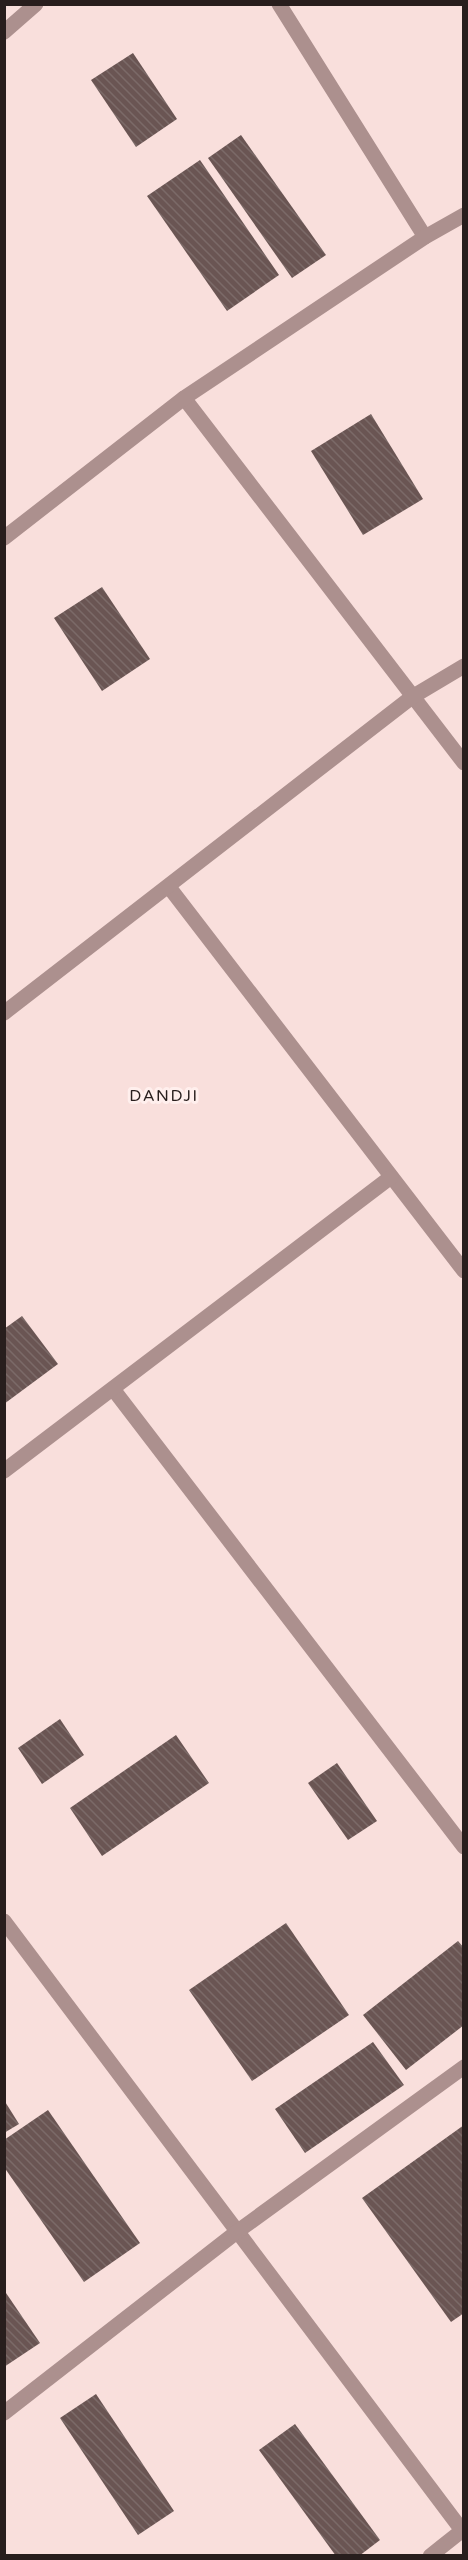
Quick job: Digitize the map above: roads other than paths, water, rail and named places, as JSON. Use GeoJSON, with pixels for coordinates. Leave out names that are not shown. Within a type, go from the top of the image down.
{"type":"FeatureCollection","features":[{"type":"Feature","properties":{"kind":"street"},"geometry":{"type":"LineString","coordinates":[[4,32],[36,4]]}},
{"type":"Feature","properties":{"kind":"street"},"geometry":{"type":"LineString","coordinates":[[279,4],[425,237]]}},
{"type":"Feature","properties":{"kind":"street"},"geometry":{"type":"LineString","coordinates":[[5,537],[184,398],[425,237],[464,215]]}},
{"type":"Feature","properties":{"kind":"street"},"geometry":{"type":"LineString","coordinates":[[184,398],[464,763]]}},
{"type":"Feature","properties":{"kind":"street"},"geometry":{"type":"LineString","coordinates":[[4,1013],[412,697],[464,666]]}},
{"type":"Feature","properties":{"kind":"street"},"geometry":{"type":"LineString","coordinates":[[169,887],[464,1271]]}},
{"type":"Feature","properties":{"kind":"street"},"geometry":{"type":"LineString","coordinates":[[4,1471],[391,1177]]}},
{"type":"Feature","properties":{"kind":"street"},"geometry":{"type":"LineString","coordinates":[[113,1389],[464,1847]]}},
{"type":"Feature","properties":{"kind":"street"},"geometry":{"type":"LineString","coordinates":[[8,1931],[238,2231],[463,2531],[430,2556]]}},
{"type":"Feature","properties":{"kind":"street"},"geometry":{"type":"LineString","coordinates":[[4,2413],[238,2231],[464,2067]]}},
{"type":"Feature","properties":{"kind":"district","name":"DANDJI"},"geometry":{"type":"Point","coordinates":[164,1095]}}]}
